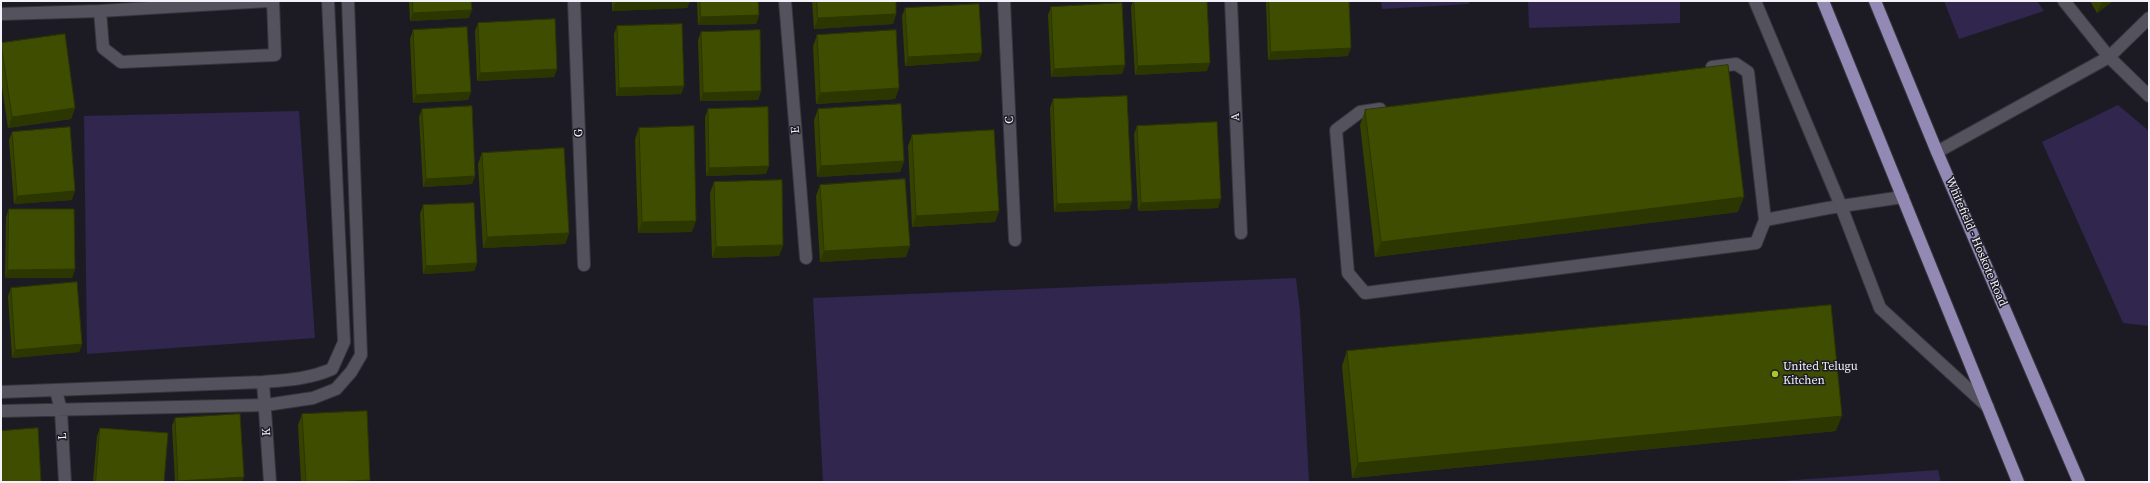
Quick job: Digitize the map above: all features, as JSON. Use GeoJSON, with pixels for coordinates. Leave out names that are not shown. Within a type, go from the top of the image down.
{"type":"FeatureCollection","features":[{"type":"Feature","properties":{"kind":"main road"},"geometry":{"type":"LineString","coordinates":[[1823,1],[2018,482]]}},
{"type":"Feature","properties":{"kind":"main road","name":"Whitefield - Hoskote Road"},"geometry":{"type":"LineString","coordinates":[[1875,1],[1937,152],[2078,482]]}},
{"type":"Feature","properties":{"kind":"street"},"geometry":{"type":"LineString","coordinates":[[1,14],[100,11],[268,1]]}},
{"type":"Feature","properties":{"kind":"street"},"geometry":{"type":"LineString","coordinates":[[100,11],[103,48],[121,62],[275,55],[273,1]]}},
{"type":"Feature","properties":{"kind":"street"},"geometry":{"type":"LineString","coordinates":[[1,392],[263,382],[316,376],[332,368],[344,342],[328,1]]}},
{"type":"Feature","properties":{"kind":"street"},"geometry":{"type":"LineString","coordinates":[[1,412],[266,405],[313,398],[336,389],[351,372],[361,355],[348,1]]}},
{"type":"Feature","properties":{"kind":"street","name":"G"},"geometry":{"type":"LineString","coordinates":[[574,1],[584,265]]}},
{"type":"Feature","properties":{"kind":"street","name":"E"},"geometry":{"type":"LineString","coordinates":[[785,1],[806,258]]}},
{"type":"Feature","properties":{"kind":"street","name":"C"},"geometry":{"type":"LineString","coordinates":[[1004,1],[1015,240]]}},
{"type":"Feature","properties":{"kind":"street","name":"A"},"geometry":{"type":"LineString","coordinates":[[1231,1],[1241,233]]}},
{"type":"Feature","properties":{"kind":"street"},"geometry":{"type":"LineString","coordinates":[[1755,1],[1841,206],[1880,308],[1988,407]]}},
{"type":"Feature","properties":{"kind":"street"},"geometry":{"type":"LineString","coordinates":[[2064,1],[2109,58],[2149,96]]}},
{"type":"Feature","properties":{"kind":"street"},"geometry":{"type":"LineString","coordinates":[[1937,152],[2109,58],[2149,18]]}},
{"type":"Feature","properties":{"kind":"street"},"geometry":{"type":"LineString","coordinates":[[1392,108],[1360,112],[1336,130],[1348,273],[1365,293],[1756,243],[1765,220],[1748,72],[1736,64],[1697,69]]}},
{"type":"Feature","properties":{"kind":"street"},"geometry":{"type":"LineString","coordinates":[[1765,220],[1841,206],[1903,197]]}},
{"type":"Feature","properties":{"kind":"street","name":"K"},"geometry":{"type":"LineString","coordinates":[[263,382],[266,405],[270,482]]}},
{"type":"Feature","properties":{"kind":"street","name":"L"},"geometry":{"type":"LineString","coordinates":[[56,390],[61,411],[65,482]]}},
{"type":"Feature","properties":{"kind":"shaded area"},"geometry":{"type":"Polygon","coordinates":[[[1381,1],[1469,1],[1469,4],[1382,9],[1381,1]]]}},
{"type":"Feature","properties":{"kind":"shaded area"},"geometry":{"type":"Polygon","coordinates":[[[1528,1],[1680,1],[1680,23],[1529,28],[1528,1]]]}},
{"type":"Feature","properties":{"kind":"shaded area"},"geometry":{"type":"Polygon","coordinates":[[[1944,1],[2037,1],[2044,11],[1959,39],[1944,1]]]}},
{"type":"Feature","properties":{"kind":"shaded area"},"geometry":{"type":"Polygon","coordinates":[[[2118,105],[2149,131],[2149,326],[2123,323],[2042,142],[2118,105]]]}},
{"type":"Feature","properties":{"kind":"shaded area"},"geometry":{"type":"Polygon","coordinates":[[[299,111],[315,338],[87,354],[84,116],[299,111]]]}},
{"type":"Feature","properties":{"kind":"shaded area"},"geometry":{"type":"Polygon","coordinates":[[[1296,278],[1300,311],[1309,482],[823,482],[813,298],[1296,278]]]}},
{"type":"Feature","properties":{"kind":"shaded area"},"geometry":{"type":"Polygon","coordinates":[[[1938,470],[1941,482],[1766,482],[1938,470]]]}},
{"type":"Feature","properties":{"kind":"building"},"geometry":{"type":"Polygon","coordinates":[[[413,1],[471,1],[472,10],[413,13],[413,1]]]}},
{"type":"Feature","properties":{"kind":"building"},"geometry":{"type":"Polygon","coordinates":[[[700,1],[758,1],[759,15],[701,17],[700,1]]]}},
{"type":"Feature","properties":{"kind":"building"},"geometry":{"type":"Polygon","coordinates":[[[817,1],[896,1],[896,14],[818,18],[817,1]]]}},
{"type":"Feature","properties":{"kind":"building"},"geometry":{"type":"Polygon","coordinates":[[[1134,1],[1207,1],[1210,63],[1138,66],[1134,1]]]}},
{"type":"Feature","properties":{"kind":"building"},"geometry":{"type":"Polygon","coordinates":[[[1269,1],[1349,1],[1351,48],[1271,52],[1269,1]]]}},
{"type":"Feature","properties":{"kind":"building"},"geometry":{"type":"Polygon","coordinates":[[[1122,3],[1125,65],[1054,69],[1051,7],[1122,3]]]}},
{"type":"Feature","properties":{"kind":"building"},"geometry":{"type":"Polygon","coordinates":[[[979,4],[982,53],[908,57],[905,8],[979,4]]]}},
{"type":"Feature","properties":{"kind":"building"},"geometry":{"type":"Polygon","coordinates":[[[555,19],[557,69],[480,73],[478,23],[555,19]]]}},
{"type":"Feature","properties":{"kind":"building"},"geometry":{"type":"Polygon","coordinates":[[[682,24],[684,86],[619,88],[617,26],[682,24]]]}},
{"type":"Feature","properties":{"kind":"building"},"geometry":{"type":"Polygon","coordinates":[[[467,27],[471,92],[416,95],[413,30],[467,27]]]}},
{"type":"Feature","properties":{"kind":"building"},"geometry":{"type":"Polygon","coordinates":[[[760,30],[761,91],[703,93],[701,32],[760,30]]]}},
{"type":"Feature","properties":{"kind":"building"},"geometry":{"type":"Polygon","coordinates":[[[896,30],[899,88],[820,93],[817,35],[896,30]]]}},
{"type":"Feature","properties":{"kind":"building"},"geometry":{"type":"Polygon","coordinates":[[[65,34],[75,108],[12,117],[1,43],[65,34]]]}},
{"type":"Feature","properties":{"kind":"building"},"geometry":{"type":"Polygon","coordinates":[[[1728,65],[1744,197],[1381,242],[1365,110],[1728,65]]]}},
{"type":"Feature","properties":{"kind":"building"},"geometry":{"type":"Polygon","coordinates":[[[1127,96],[1132,201],[1057,204],[1053,99],[1127,96]]]}},
{"type":"Feature","properties":{"kind":"building"},"geometry":{"type":"Polygon","coordinates":[[[901,104],[904,161],[821,166],[818,109],[901,104]]]}},
{"type":"Feature","properties":{"kind":"building"},"geometry":{"type":"Polygon","coordinates":[[[472,106],[475,176],[426,179],[422,109],[472,106]]]}},
{"type":"Feature","properties":{"kind":"building"},"geometry":{"type":"Polygon","coordinates":[[[768,107],[769,166],[709,168],[708,109],[768,107]]]}},
{"type":"Feature","properties":{"kind":"building"},"geometry":{"type":"Polygon","coordinates":[[[1217,122],[1221,199],[1141,203],[1137,126],[1217,122]]]}},
{"type":"Feature","properties":{"kind":"building"},"geometry":{"type":"Polygon","coordinates":[[[694,126],[696,221],[642,222],[639,128],[694,126]]]}},
{"type":"Feature","properties":{"kind":"building"},"geometry":{"type":"Polygon","coordinates":[[[70,127],[75,191],[17,196],[12,132],[70,127]]]}},
{"type":"Feature","properties":{"kind":"building"},"geometry":{"type":"Polygon","coordinates":[[[994,130],[999,211],[916,216],[912,135],[994,130]]]}},
{"type":"Feature","properties":{"kind":"building"},"geometry":{"type":"Polygon","coordinates":[[[564,148],[569,233],[487,237],[482,153],[564,148]]]}},
{"type":"Feature","properties":{"kind":"building"},"geometry":{"type":"Polygon","coordinates":[[[905,179],[910,246],[824,251],[820,185],[905,179]]]}},
{"type":"Feature","properties":{"kind":"building"},"geometry":{"type":"Polygon","coordinates":[[[782,180],[783,245],[716,247],[714,182],[782,180]]]}},
{"type":"Feature","properties":{"kind":"building"},"geometry":{"type":"Polygon","coordinates":[[[474,203],[477,263],[426,266],[423,205],[474,203]]]}},
{"type":"Feature","properties":{"kind":"building"},"geometry":{"type":"Polygon","coordinates":[[[9,209],[74,209],[75,269],[8,270],[9,209]]]}},
{"type":"Feature","properties":{"kind":"building"},"geometry":{"type":"Polygon","coordinates":[[[77,282],[82,344],[15,350],[11,288],[77,282]]]}},
{"type":"Feature","properties":{"kind":"building"},"geometry":{"type":"Polygon","coordinates":[[[1831,305],[1842,416],[1358,463],[1347,351],[1831,305]]]}},
{"type":"Feature","properties":{"kind":"building"},"geometry":{"type":"Polygon","coordinates":[[[367,411],[370,480],[306,482],[302,414],[367,411]]]}},
{"type":"Feature","properties":{"kind":"building"},"geometry":{"type":"Polygon","coordinates":[[[240,414],[244,477],[178,481],[175,418],[240,414]]]}},
{"type":"Feature","properties":{"kind":"building"},"geometry":{"type":"Polygon","coordinates":[[[38,428],[41,482],[1,482],[1,431],[38,428]]]}},
{"type":"Feature","properties":{"kind":"building"},"geometry":{"type":"Polygon","coordinates":[[[100,428],[168,433],[164,482],[96,482],[100,428]]]}},
{"type":"Feature","properties":{"kind":"place","name":"United Telugu Kitchen"},"geometry":{"type":"Point","coordinates":[1775,374]}}]}
